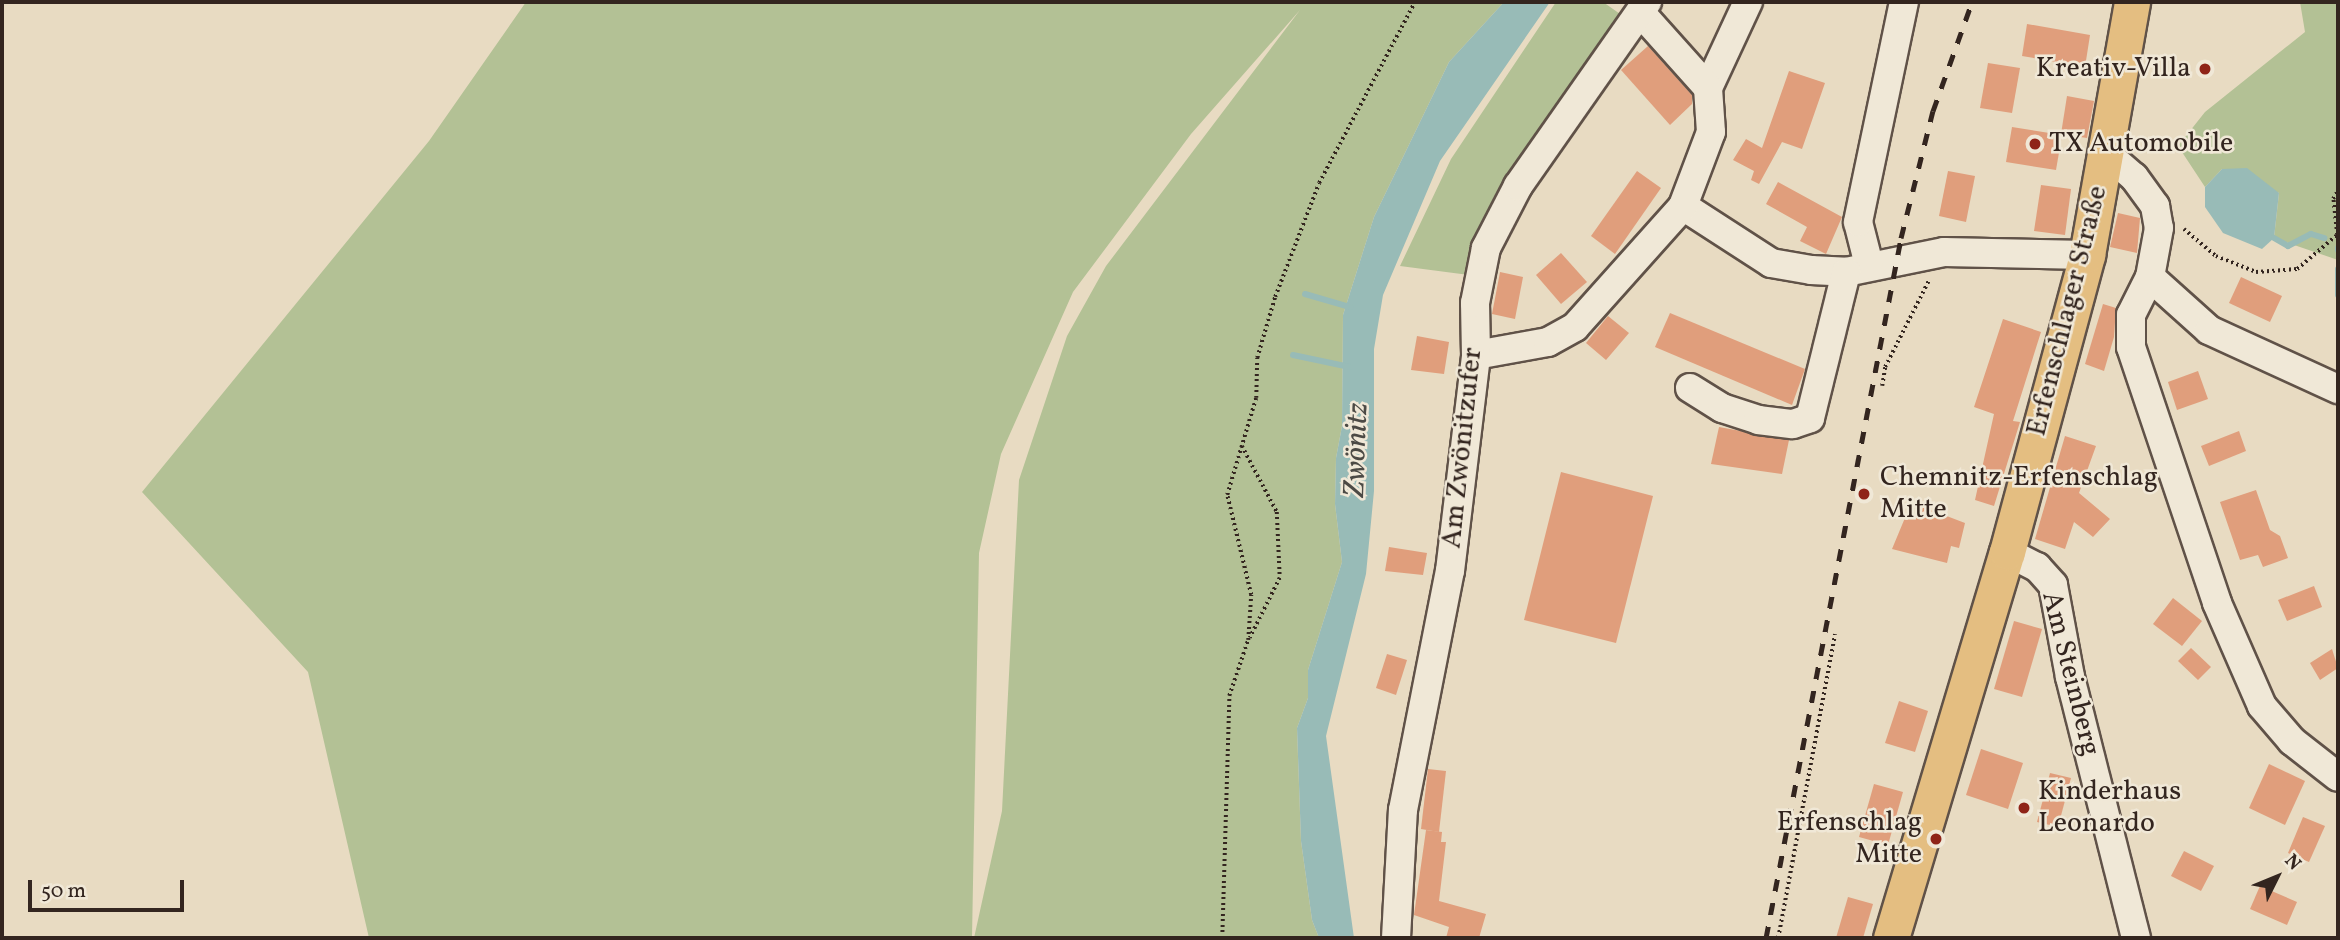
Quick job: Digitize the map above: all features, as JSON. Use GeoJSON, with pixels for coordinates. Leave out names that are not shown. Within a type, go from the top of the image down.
{"type":"FeatureCollection","features":[{"type":"Feature","properties":{"kind":"main road","name":"Erfenschlager Straße"},"geometry":{"type":"LineString","coordinates":[[1891,938],[2007,552],[2087,255],[2132,2]]}},
{"type":"Feature","properties":{"kind":"street"},"geometry":{"type":"LineString","coordinates":[[1476,355],[1548,342],[1576,327],[1683,206],[1711,132],[1708,88],[1748,2]]}},
{"type":"Feature","properties":{"kind":"street"},"geometry":{"type":"LineString","coordinates":[[1690,388],[1722,408],[1758,420],[1793,424],[1810,418],[1858,269],[1858,222],[1904,2]]}},
{"type":"Feature","properties":{"kind":"street"},"geometry":{"type":"LineString","coordinates":[[1644,8],[1708,88]]}},
{"type":"Feature","properties":{"kind":"street","name":"Am Zwönitzufer"},"geometry":{"type":"LineString","coordinates":[[1396,938],[1403,810],[1450,571],[1476,355],[1475,303],[1486,248],[1518,186],[1644,8]]}},
{"type":"Feature","properties":{"kind":"street"},"geometry":{"type":"LineString","coordinates":[[2106,153],[2134,177],[2155,205],[2159,228],[2150,277],[2131,315],[2131,346],[2217,603],[2262,706],[2292,741],[2338,777]]}},
{"type":"Feature","properties":{"kind":"street"},"geometry":{"type":"LineString","coordinates":[[1683,206],[1771,263],[1858,269],[1944,252],[2087,255]]}},
{"type":"Feature","properties":{"kind":"street"},"geometry":{"type":"LineString","coordinates":[[2150,277],[2209,330],[2338,389]]}},
{"type":"Feature","properties":{"kind":"street","name":"Am Steinberg"},"geometry":{"type":"LineString","coordinates":[[2007,552],[2037,567],[2053,585],[2070,677],[2136,938]]}},
{"type":"Feature","properties":{"kind":"path"},"geometry":{"type":"LineString","coordinates":[[1248,640],[1251,595],[1227,495],[1256,398],[1257,358],[1271,310],[1319,183],[1415,2]]}},
{"type":"Feature","properties":{"kind":"path"},"geometry":{"type":"LineString","coordinates":[[2155,205],[2216,256],[2256,272],[2297,269],[2337,234],[2333,199],[2338,190]]}},
{"type":"Feature","properties":{"kind":"path"},"geometry":{"type":"LineString","coordinates":[[1882,386],[1885,367],[1944,252]]}},
{"type":"Feature","properties":{"kind":"path"},"geometry":{"type":"LineString","coordinates":[[1222,938],[1228,696],[1248,640],[1280,578],[1277,512],[1242,446]]}},
{"type":"Feature","properties":{"kind":"path"},"geometry":{"type":"LineString","coordinates":[[1778,938],[1835,634]]}},
{"type":"Feature","properties":{"kind":"green space"},"geometry":{"type":"Polygon","coordinates":[[[526,2],[1504,2],[1449,62],[1374,217],[1343,315],[1342,426],[1336,458],[1335,504],[1342,562],[1308,670],[1308,698],[1297,728],[1301,841],[1312,920],[1319,938],[974,938],[1002,811],[1019,480],[1067,336],[1106,266],[1300,10],[1191,134],[1073,292],[1001,454],[979,553],[972,938],[369,938],[308,672],[142,492],[429,141],[526,2]]]}},
{"type":"Feature","properties":{"kind":"green space"},"geometry":{"type":"Polygon","coordinates":[[[1556,2],[1603,2],[1623,16],[1499,196],[1479,230],[1469,275],[1400,266],[1451,159],[1556,2]]]}},
{"type":"Feature","properties":{"kind":"green space"},"geometry":{"type":"Polygon","coordinates":[[[2300,2],[2338,2],[2338,260],[2274,238],[2279,193],[2222,169],[2205,187],[2178,146],[2205,112],[2305,32],[2300,2]]]}},
{"type":"Feature","properties":{"kind":"water","name":"Zwönitz"},"geometry":{"type":"Polygon","coordinates":[[[1504,2],[1550,2],[1440,161],[1383,295],[1374,349],[1374,491],[1366,574],[1326,736],[1354,938],[1319,938],[1312,920],[1301,841],[1297,728],[1308,698],[1308,670],[1342,562],[1335,504],[1336,458],[1342,426],[1343,315],[1374,217],[1449,62],[1504,2]]]}},
{"type":"Feature","properties":{"kind":"water"},"geometry":{"type":"Polygon","coordinates":[[[2247,168],[2279,193],[2274,238],[2262,249],[2223,233],[2205,207],[2205,187],[2222,169],[2247,168]]]}},
{"type":"Feature","properties":{"kind":"building"},"geometry":{"type":"Polygon","coordinates":[[[2027,24],[2090,35],[2085,67],[2022,56],[2027,24]]]}},
{"type":"Feature","properties":{"kind":"building"},"geometry":{"type":"Polygon","coordinates":[[[1648,46],[1692,95],[1692,104],[1670,125],[1621,70],[1648,46]]]}},
{"type":"Feature","properties":{"kind":"building"},"geometry":{"type":"Polygon","coordinates":[[[1988,63],[2020,68],[2012,113],[1980,108],[1988,63]]]}},
{"type":"Feature","properties":{"kind":"building"},"geometry":{"type":"Polygon","coordinates":[[[1789,71],[1825,83],[1802,149],[1782,142],[1759,184],[1751,180],[1754,171],[1733,160],[1746,139],[1762,148],[1789,71]]]}},
{"type":"Feature","properties":{"kind":"building"},"geometry":{"type":"Polygon","coordinates":[[[2067,96],[2094,101],[2087,138],[2061,134],[2067,96]]]}},
{"type":"Feature","properties":{"kind":"building"},"geometry":{"type":"Polygon","coordinates":[[[2012,127],[2062,135],[2056,170],[2006,162],[2012,127]]]}},
{"type":"Feature","properties":{"kind":"building"},"geometry":{"type":"Polygon","coordinates":[[[1637,171],[1661,188],[1615,254],[1591,236],[1637,171]]]}},
{"type":"Feature","properties":{"kind":"building"},"geometry":{"type":"Polygon","coordinates":[[[1948,171],[1975,176],[1966,222],[1939,216],[1948,171]]]}},
{"type":"Feature","properties":{"kind":"building"},"geometry":{"type":"Polygon","coordinates":[[[1778,182],[1842,217],[1826,254],[1800,241],[1807,227],[1766,204],[1778,182]]]}},
{"type":"Feature","properties":{"kind":"building"},"geometry":{"type":"Polygon","coordinates":[[[2041,185],[2071,189],[2065,235],[2034,231],[2041,185]]]}},
{"type":"Feature","properties":{"kind":"building"},"geometry":{"type":"Polygon","coordinates":[[[2118,213],[2140,218],[2137,253],[2110,247],[2118,213]]]}},
{"type":"Feature","properties":{"kind":"building"},"geometry":{"type":"Polygon","coordinates":[[[1561,253],[1587,282],[1561,304],[1536,275],[1561,253]]]}},
{"type":"Feature","properties":{"kind":"building"},"geometry":{"type":"Polygon","coordinates":[[[1500,272],[1523,277],[1515,319],[1492,314],[1500,272]]]}},
{"type":"Feature","properties":{"kind":"building"},"geometry":{"type":"Polygon","coordinates":[[[2241,277],[2282,296],[2270,322],[2229,303],[2241,277]]]}},
{"type":"Feature","properties":{"kind":"building"},"geometry":{"type":"Polygon","coordinates":[[[2103,304],[2116,308],[2114,337],[2104,371],[2085,364],[2103,304]]]}},
{"type":"Feature","properties":{"kind":"building"},"geometry":{"type":"Polygon","coordinates":[[[1670,313],[1805,369],[1792,405],[1655,347],[1670,313]]]}},
{"type":"Feature","properties":{"kind":"building"},"geometry":{"type":"Polygon","coordinates":[[[1608,316],[1629,333],[1606,360],[1586,343],[1608,316]]]}},
{"type":"Feature","properties":{"kind":"building"},"geometry":{"type":"Polygon","coordinates":[[[2003,319],[2041,332],[2013,421],[2020,422],[1994,506],[1975,500],[1994,414],[1974,407],[2003,319]]]}},
{"type":"Feature","properties":{"kind":"building"},"geometry":{"type":"Polygon","coordinates":[[[1417,336],[1449,342],[1444,374],[1411,370],[1417,336]]]}},
{"type":"Feature","properties":{"kind":"building"},"geometry":{"type":"Polygon","coordinates":[[[2198,371],[2208,399],[2177,410],[2168,382],[2198,371]]]}},
{"type":"Feature","properties":{"kind":"building"},"geometry":{"type":"Polygon","coordinates":[[[1719,427],[1789,440],[1782,474],[1711,464],[1719,427]]]}},
{"type":"Feature","properties":{"kind":"building"},"geometry":{"type":"Polygon","coordinates":[[[2239,431],[2246,451],[2209,466],[2201,446],[2239,431]]]}},
{"type":"Feature","properties":{"kind":"building"},"geometry":{"type":"Polygon","coordinates":[[[2065,436],[2096,446],[2079,493],[2110,519],[2093,537],[2074,522],[2065,549],[2035,539],[2065,436]]]}},
{"type":"Feature","properties":{"kind":"building"},"geometry":{"type":"Polygon","coordinates":[[[1561,472],[1653,496],[1616,643],[1524,620],[1561,472]]]}},
{"type":"Feature","properties":{"kind":"building"},"geometry":{"type":"Polygon","coordinates":[[[2256,490],[2270,530],[2280,536],[2288,558],[2263,567],[2258,555],[2240,560],[2220,502],[2256,490]]]}},
{"type":"Feature","properties":{"kind":"building"},"geometry":{"type":"Polygon","coordinates":[[[1923,507],[1965,523],[1959,548],[1951,546],[1947,563],[1892,549],[1907,513],[1921,517],[1923,507]]]}},
{"type":"Feature","properties":{"kind":"building"},"geometry":{"type":"Polygon","coordinates":[[[1389,547],[1427,553],[1423,575],[1385,571],[1389,547]]]}},
{"type":"Feature","properties":{"kind":"building"},"geometry":{"type":"Polygon","coordinates":[[[2314,586],[2322,607],[2287,621],[2278,600],[2314,586]]]}},
{"type":"Feature","properties":{"kind":"building"},"geometry":{"type":"Polygon","coordinates":[[[2173,598],[2202,621],[2182,646],[2153,624],[2173,598]]]}},
{"type":"Feature","properties":{"kind":"building"},"geometry":{"type":"Polygon","coordinates":[[[2014,621],[2042,629],[2022,697],[1994,689],[2014,621]]]}},
{"type":"Feature","properties":{"kind":"building"},"geometry":{"type":"Polygon","coordinates":[[[2191,648],[2211,667],[2198,680],[2178,661],[2191,648]]]}},
{"type":"Feature","properties":{"kind":"building"},"geometry":{"type":"Polygon","coordinates":[[[2332,649],[2338,668],[2320,680],[2310,663],[2332,649]]]}},
{"type":"Feature","properties":{"kind":"building"},"geometry":{"type":"Polygon","coordinates":[[[1387,654],[1407,660],[1396,695],[1376,688],[1387,654]]]}},
{"type":"Feature","properties":{"kind":"building"},"geometry":{"type":"Polygon","coordinates":[[[1899,701],[1928,711],[1915,752],[1885,743],[1899,701]]]}},
{"type":"Feature","properties":{"kind":"building"},"geometry":{"type":"Polygon","coordinates":[[[1981,749],[2023,763],[2008,809],[1966,795],[1981,749]]]}},
{"type":"Feature","properties":{"kind":"building"},"geometry":{"type":"Polygon","coordinates":[[[2269,764],[2305,781],[2285,825],[2249,808],[2269,764]]]}},
{"type":"Feature","properties":{"kind":"building"},"geometry":{"type":"Polygon","coordinates":[[[1428,769],[1446,771],[1439,832],[1421,829],[1428,769]]]}},
{"type":"Feature","properties":{"kind":"building"},"geometry":{"type":"Polygon","coordinates":[[[2050,773],[2071,778],[2058,827],[2037,822],[2050,773]]]}},
{"type":"Feature","properties":{"kind":"building"},"geometry":{"type":"Polygon","coordinates":[[[1874,784],[1903,792],[1888,845],[1859,837],[1874,784]]]}},
{"type":"Feature","properties":{"kind":"building"},"geometry":{"type":"Polygon","coordinates":[[[2303,817],[2325,826],[2309,862],[2288,853],[2303,817]]]}},
{"type":"Feature","properties":{"kind":"building"},"geometry":{"type":"Polygon","coordinates":[[[1426,830],[1442,832],[1441,842],[1446,842],[1439,901],[1486,914],[1479,938],[1446,938],[1449,927],[1414,915],[1426,830]]]}},
{"type":"Feature","properties":{"kind":"building"},"geometry":{"type":"Polygon","coordinates":[[[2184,851],[2214,866],[2201,891],[2171,876],[2184,851]]]}},
{"type":"Feature","properties":{"kind":"building"},"geometry":{"type":"Polygon","coordinates":[[[2260,886],[2297,902],[2287,925],[2250,909],[2260,886]]]}},
{"type":"Feature","properties":{"kind":"building"},"geometry":{"type":"Polygon","coordinates":[[[1848,897],[1873,904],[1863,938],[1836,938],[1848,897]]]}},
{"type":"Feature","properties":{"kind":"waterway"},"geometry":{"type":"LineString","coordinates":[[2274,238],[2288,246],[2311,234],[2324,238]]}},
{"type":"Feature","properties":{"kind":"waterway"},"geometry":{"type":"LineString","coordinates":[[2338,269],[2338,295]]}},
{"type":"Feature","properties":{"kind":"waterway"},"geometry":{"type":"LineString","coordinates":[[1305,294],[1350,307]]}},
{"type":"Feature","properties":{"kind":"waterway"},"geometry":{"type":"LineString","coordinates":[[1293,355],[1350,367]]}},
{"type":"Feature","properties":{"kind":"railway"},"geometry":{"type":"LineString","coordinates":[[1766,938],[1901,238],[1933,111],[1972,2]]}},
{"type":"Feature","properties":{"kind":"place","name":"Kreativ-Villa"},"geometry":{"type":"Point","coordinates":[2205,69]}},
{"type":"Feature","properties":{"kind":"place","name":"TX Automobile"},"geometry":{"type":"Point","coordinates":[2035,144]}},
{"type":"Feature","properties":{"kind":"place","name":"Chemnitz-Erfenschlag Mitte"},"geometry":{"type":"Point","coordinates":[1864,494]}},
{"type":"Feature","properties":{"kind":"place","name":"Kinderhaus Leonardo"},"geometry":{"type":"Point","coordinates":[2024,808]}},
{"type":"Feature","properties":{"kind":"place","name":"Erfenschlag Mitte"},"geometry":{"type":"Point","coordinates":[1936,839]}}]}
